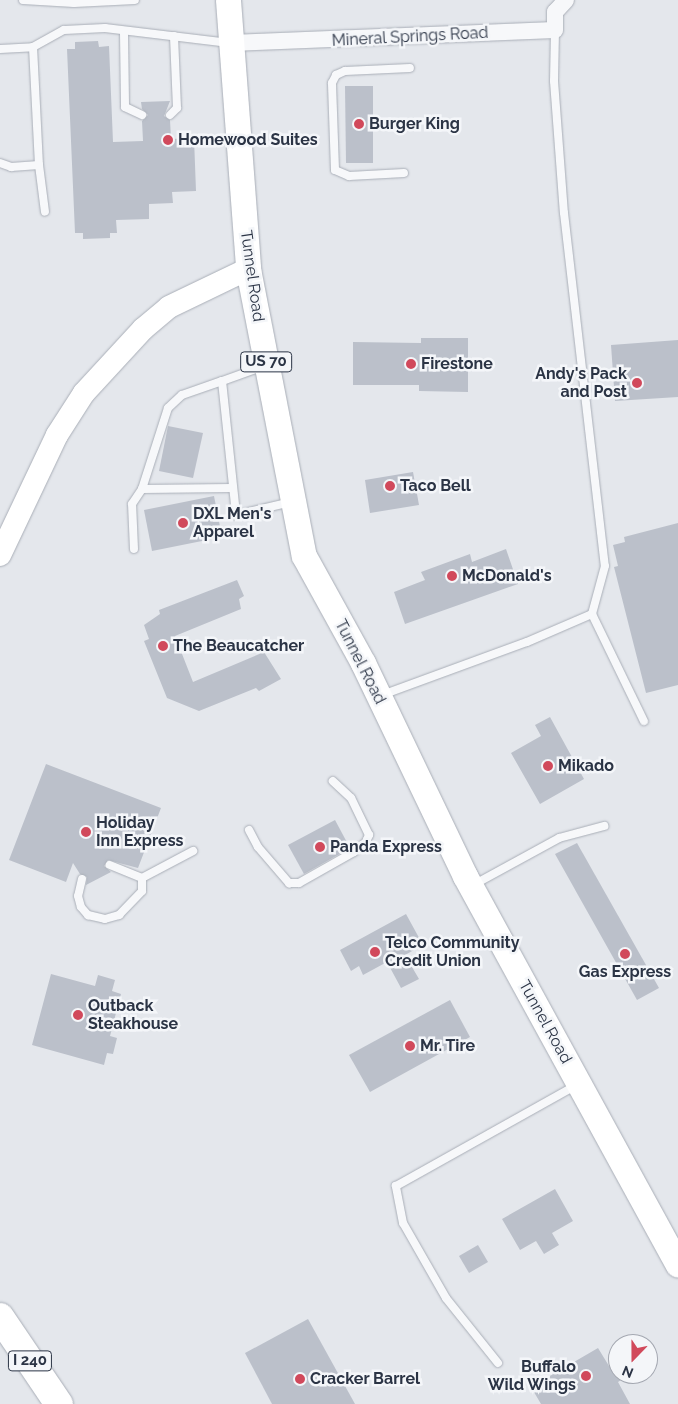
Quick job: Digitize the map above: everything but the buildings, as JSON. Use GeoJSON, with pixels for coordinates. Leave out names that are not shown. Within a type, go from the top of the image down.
{"type":"FeatureCollection","features":[{"type":"Feature","properties":{"kind":"highway","name":"I 240"},"geometry":{"type":"LineString","coordinates":[[0,1317],[59,1404]]}},
{"type":"Feature","properties":{"kind":"main road","name":"Tunnel Road"},"geometry":{"type":"LineString","coordinates":[[228,0],[248,269],[304,556],[379,697],[471,886],[678,1265]]}},
{"type":"Feature","properties":{"kind":"main road"},"geometry":{"type":"LineString","coordinates":[[0,555],[57,435],[84,393],[143,329],[169,307],[248,269]]}},
{"type":"Feature","properties":{"kind":"street"},"geometry":{"type":"LineString","coordinates":[[555,30],[556,12],[566,0]]}},
{"type":"Feature","properties":{"kind":"street","name":"Mineral Springs Road"},"geometry":{"type":"LineString","coordinates":[[231,44],[555,30]]}},
{"type":"Feature","properties":{"kind":"lane"},"geometry":{"type":"LineString","coordinates":[[23,0],[74,3],[135,0]]}},
{"type":"Feature","properties":{"kind":"lane"},"geometry":{"type":"LineString","coordinates":[[0,49],[33,47],[64,30],[105,28],[124,33],[174,36],[231,44]]}},
{"type":"Feature","properties":{"kind":"lane"},"geometry":{"type":"LineString","coordinates":[[555,30],[554,81],[564,214],[605,566],[592,614],[644,721]]}},
{"type":"Feature","properties":{"kind":"lane"},"geometry":{"type":"LineString","coordinates":[[124,33],[125,107],[142,116]]}},
{"type":"Feature","properties":{"kind":"lane"},"geometry":{"type":"LineString","coordinates":[[170,115],[177,108],[178,100],[174,36]]}},
{"type":"Feature","properties":{"kind":"lane"},"geometry":{"type":"LineString","coordinates":[[33,47],[39,165],[44,212]]}},
{"type":"Feature","properties":{"kind":"lane"},"geometry":{"type":"LineString","coordinates":[[404,174],[350,176],[335,170],[332,83],[336,75],[345,71],[410,68]]}},
{"type":"Feature","properties":{"kind":"lane"},"geometry":{"type":"LineString","coordinates":[[0,163],[11,167],[39,165]]}},
{"type":"Feature","properties":{"kind":"lane"},"geometry":{"type":"LineString","coordinates":[[134,550],[132,504],[142,489],[168,408],[182,396],[267,365]]}},
{"type":"Feature","properties":{"kind":"lane"},"geometry":{"type":"LineString","coordinates":[[222,381],[236,515],[293,502]]}},
{"type":"Feature","properties":{"kind":"lane"},"geometry":{"type":"LineString","coordinates":[[142,489],[232,488]]}},
{"type":"Feature","properties":{"kind":"lane"},"geometry":{"type":"LineString","coordinates":[[379,697],[527,642],[592,614]]}},
{"type":"Feature","properties":{"kind":"lane"},"geometry":{"type":"LineString","coordinates":[[249,830],[263,855],[289,883],[299,883],[354,852],[366,842],[369,835],[351,798],[333,781]]}},
{"type":"Feature","properties":{"kind":"lane"},"geometry":{"type":"LineString","coordinates":[[471,886],[560,838],[604,826]]}},
{"type":"Feature","properties":{"kind":"lane"},"geometry":{"type":"LineString","coordinates":[[109,865],[142,878],[193,851]]}},
{"type":"Feature","properties":{"kind":"lane"},"geometry":{"type":"LineString","coordinates":[[82,879],[78,896],[81,907],[88,915],[105,919],[119,915],[132,904],[142,890],[142,878]]}},
{"type":"Feature","properties":{"kind":"lane"},"geometry":{"type":"LineString","coordinates":[[498,1363],[446,1298],[403,1222],[396,1186],[578,1084]]}},
{"type":"Feature","properties":{"kind":"place","name":"Burger King"},"geometry":{"type":"Point","coordinates":[359,124]}},
{"type":"Feature","properties":{"kind":"place","name":"Homewood Suites"},"geometry":{"type":"Point","coordinates":[168,140]}},
{"type":"Feature","properties":{"kind":"place","name":"Firestone"},"geometry":{"type":"Point","coordinates":[411,364]}},
{"type":"Feature","properties":{"kind":"place","name":"Andy's Pack and Post"},"geometry":{"type":"Point","coordinates":[637,383]}},
{"type":"Feature","properties":{"kind":"place","name":"Taco Bell"},"geometry":{"type":"Point","coordinates":[390,486]}},
{"type":"Feature","properties":{"kind":"place","name":"DXL Men's Apparel"},"geometry":{"type":"Point","coordinates":[183,523]}},
{"type":"Feature","properties":{"kind":"place","name":"McDonald's"},"geometry":{"type":"Point","coordinates":[452,576]}},
{"type":"Feature","properties":{"kind":"place","name":"The Beaucatcher"},"geometry":{"type":"Point","coordinates":[163,646]}},
{"type":"Feature","properties":{"kind":"place","name":"Mikado"},"geometry":{"type":"Point","coordinates":[548,766]}},
{"type":"Feature","properties":{"kind":"place","name":"Holiday Inn Express"},"geometry":{"type":"Point","coordinates":[86,832]}},
{"type":"Feature","properties":{"kind":"place","name":"Panda Express"},"geometry":{"type":"Point","coordinates":[320,847]}},
{"type":"Feature","properties":{"kind":"place","name":"Telco Community Credit Union"},"geometry":{"type":"Point","coordinates":[375,952]}},
{"type":"Feature","properties":{"kind":"place","name":"Gas Express"},"geometry":{"type":"Point","coordinates":[625,954]}},
{"type":"Feature","properties":{"kind":"place","name":"Outback Steakhouse"},"geometry":{"type":"Point","coordinates":[78,1015]}},
{"type":"Feature","properties":{"kind":"place","name":"Mr. Tire"},"geometry":{"type":"Point","coordinates":[410,1046]}},
{"type":"Feature","properties":{"kind":"place","name":"Buffalo Wild Wings"},"geometry":{"type":"Point","coordinates":[586,1376]}},
{"type":"Feature","properties":{"kind":"place","name":"Cracker Barrel"},"geometry":{"type":"Point","coordinates":[300,1379]}}]}
